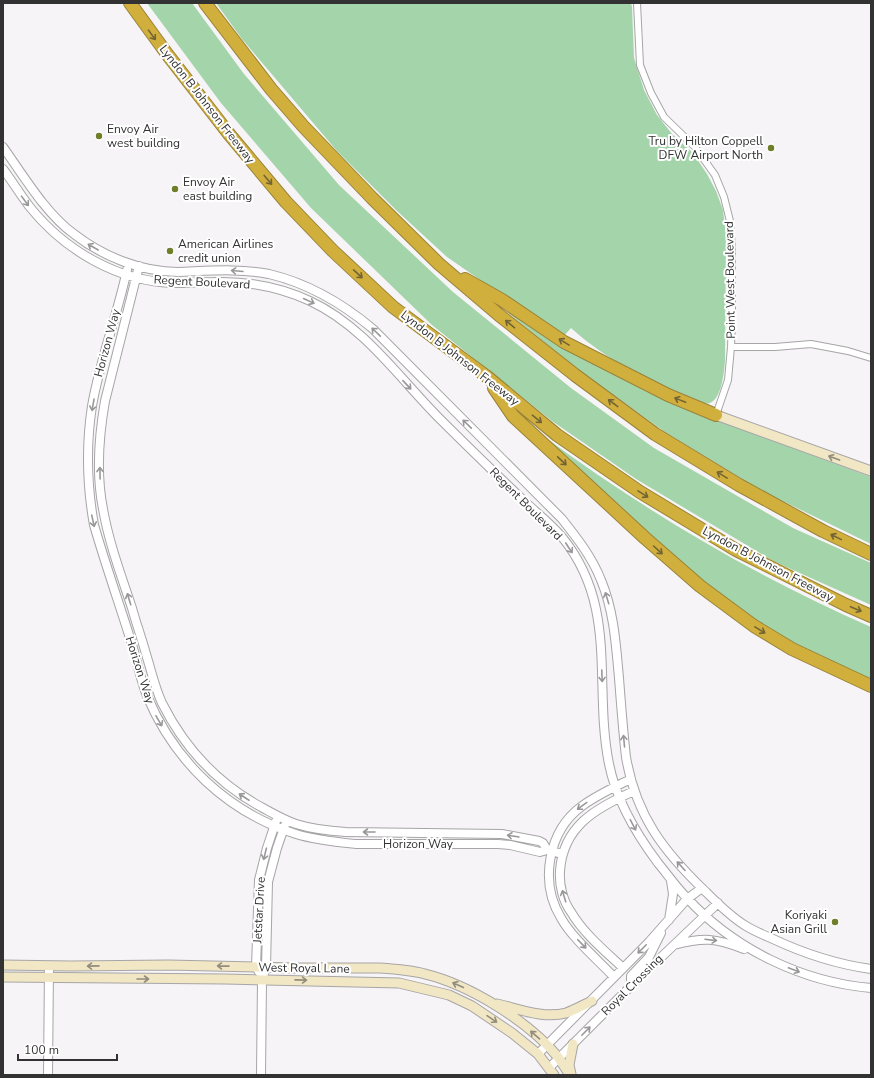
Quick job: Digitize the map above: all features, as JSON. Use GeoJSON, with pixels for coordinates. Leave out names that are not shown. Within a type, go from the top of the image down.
{"type":"FeatureCollection","features":[{"type":"Feature","properties":{"kind":"highway","name":"Lyndon B Johnson Freeway"},"geometry":{"type":"LineString","coordinates":[[130,3],[215,116],[286,202],[333,251],[393,307],[486,376],[557,435],[640,492],[736,550],[871,616]]}},
{"type":"Feature","properties":{"kind":"highway"},"geometry":{"type":"LineString","coordinates":[[205,3],[239,48],[303,126],[372,198],[439,264],[534,344],[655,434],[739,486],[817,528],[871,554]]}},
{"type":"Feature","properties":{"kind":"highway"},"geometry":{"type":"LineString","coordinates":[[439,264],[502,300],[564,342],[668,395],[716,415]]}},
{"type":"Feature","properties":{"kind":"highway"},"geometry":{"type":"LineString","coordinates":[[486,376],[513,416],[645,538],[700,586],[754,626],[792,649],[871,686]]}},
{"type":"Feature","properties":{"kind":"main road"},"geometry":{"type":"LineString","coordinates":[[716,415],[871,471]]}},
{"type":"Feature","properties":{"kind":"main road","name":"West Royal Lane"},"geometry":{"type":"LineString","coordinates":[[3,965],[169,965],[389,969],[424,973],[450,982],[493,1003],[517,1020],[547,1045],[570,1075]]}},
{"type":"Feature","properties":{"kind":"main road","name":"West Royal Lane"},"geometry":{"type":"LineString","coordinates":[[3,977],[225,979],[399,983],[449,995],[472,1006],[512,1033],[538,1054],[551,1072]]}},
{"type":"Feature","properties":{"kind":"main road"},"geometry":{"type":"LineString","coordinates":[[493,1003],[532,1012],[556,1015],[575,1009],[592,1001]]}},
{"type":"Feature","properties":{"kind":"main road"},"geometry":{"type":"LineString","coordinates":[[570,1075],[569,1065],[573,1044]]}},
{"type":"Feature","properties":{"kind":"street","name":"Point West Boulevard"},"geometry":{"type":"LineString","coordinates":[[638,3],[640,65],[651,93],[664,117],[695,147],[715,175],[722,190],[730,221],[732,250],[731,347],[728,380],[716,415]]}},
{"type":"Feature","properties":{"kind":"street","name":"Regent Boulevard"},"geometry":{"type":"LineString","coordinates":[[3,147],[52,214],[66,228],[100,251],[129,263],[166,271],[225,270],[268,274],[303,285],[340,304],[373,328],[562,518],[589,556],[600,578],[607,597],[612,618],[616,642],[626,757],[630,779],[640,807],[664,848],[702,888],[747,926],[790,947],[824,960],[871,969]]}},
{"type":"Feature","properties":{"kind":"street","name":"Regent Boulevard"},"geometry":{"type":"LineString","coordinates":[[3,169],[32,209],[55,234],[75,250],[93,261],[126,275],[164,283],[237,282],[262,286],[292,294],[311,302],[333,314],[355,330],[438,417],[561,537],[579,565],[588,583],[599,619],[602,643],[605,730],[609,764],[615,786],[639,836],[670,878],[687,899],[704,915],[734,939],[758,954],[794,970],[834,983],[871,988]]}},
{"type":"Feature","properties":{"kind":"street","name":"Horizon Way"},"geometry":{"type":"LineString","coordinates":[[129,263],[92,407],[88,441],[89,493],[94,525],[146,694],[154,712],[173,743],[191,767],[222,796],[249,814],[297,834],[356,844],[498,844],[510,845],[540,852],[550,850]]}},
{"type":"Feature","properties":{"kind":"street","name":"Horizon Way"},"geometry":{"type":"LineString","coordinates":[[139,266],[104,400],[100,440],[102,508],[108,534],[162,702],[189,747],[214,776],[228,786],[253,803],[278,817],[297,824],[328,831],[346,832],[502,834],[543,843],[550,850],[563,854]]}},
{"type":"Feature","properties":{"kind":"street"},"geometry":{"type":"LineString","coordinates":[[731,347],[775,347],[811,344],[848,351],[871,358]]}},
{"type":"Feature","properties":{"kind":"street"},"geometry":{"type":"LineString","coordinates":[[88,441],[100,440]]}},
{"type":"Feature","properties":{"kind":"street"},"geometry":{"type":"LineString","coordinates":[[132,645],[141,636]]}},
{"type":"Feature","properties":{"kind":"street"},"geometry":{"type":"LineString","coordinates":[[132,645],[144,646]]}},
{"type":"Feature","properties":{"kind":"street"},"geometry":{"type":"LineString","coordinates":[[614,977],[570,931],[561,919],[554,904],[549,884],[548,868],[550,850],[558,834],[576,811],[583,805],[615,786],[630,779]]}},
{"type":"Feature","properties":{"kind":"street"},"geometry":{"type":"LineString","coordinates":[[623,968],[581,927],[570,911],[563,896],[560,877],[561,860],[568,839],[576,827],[584,819],[600,808],[634,791]]}},
{"type":"Feature","properties":{"kind":"street","name":"Jetstar Drive"},"geometry":{"type":"LineString","coordinates":[[262,980],[256,967],[259,880],[266,848],[278,817]]}},
{"type":"Feature","properties":{"kind":"street","name":"Jetstar Drive"},"geometry":{"type":"LineString","coordinates":[[261,1075],[262,980],[266,967],[268,882],[277,848],[287,821]]}},
{"type":"Feature","properties":{"kind":"street"},"geometry":{"type":"LineString","coordinates":[[326,840],[328,831]]}},
{"type":"Feature","properties":{"kind":"street"},"geometry":{"type":"LineString","coordinates":[[401,844],[402,832]]}},
{"type":"Feature","properties":{"kind":"street"},"geometry":{"type":"LineString","coordinates":[[633,984],[631,976],[649,957],[666,923],[674,894],[670,878]]}},
{"type":"Feature","properties":{"kind":"street","name":"Royal Crossing"},"geometry":{"type":"LineString","coordinates":[[538,1054],[592,1001],[687,899],[702,888]]}},
{"type":"Feature","properties":{"kind":"street","name":"Royal Crossing"},"geometry":{"type":"LineString","coordinates":[[551,1072],[558,1058],[718,903]]}},
{"type":"Feature","properties":{"kind":"street"},"geometry":{"type":"LineString","coordinates":[[570,931],[581,927]]}},
{"type":"Feature","properties":{"kind":"street"},"geometry":{"type":"LineString","coordinates":[[673,945],[697,939],[711,939],[737,946],[758,954]]}},
{"type":"Feature","properties":{"kind":"street"},"geometry":{"type":"LineString","coordinates":[[48,1075],[49,966]]}},
{"type":"Feature","properties":{"kind":"green space"},"geometry":{"type":"Polygon","coordinates":[[[147,3],[192,3],[244,74],[339,185],[453,292],[571,388],[654,448],[793,528],[871,563],[871,605],[773,561],[636,479],[552,421],[432,325],[311,208],[221,103],[147,3]]]}},
{"type":"Feature","properties":{"kind":"green space"},"geometry":{"type":"Polygon","coordinates":[[[216,3],[631,3],[634,58],[644,90],[657,115],[672,134],[693,153],[707,174],[716,191],[723,210],[726,236],[725,361],[722,384],[714,400],[710,403],[701,403],[672,392],[622,365],[600,351],[571,328],[563,337],[447,257],[397,211],[337,151],[242,39],[216,3]]]}},
{"type":"Feature","properties":{"kind":"green space"},"geometry":{"type":"Polygon","coordinates":[[[507,309],[565,347],[647,392],[703,415],[871,477],[871,544],[762,491],[665,432],[581,372],[506,311],[507,309]]]}},
{"type":"Feature","properties":{"kind":"green space"},"geometry":{"type":"Polygon","coordinates":[[[546,438],[623,491],[703,542],[786,587],[871,627],[871,680],[815,655],[751,619],[676,561],[546,438]]]}},
{"type":"Feature","properties":{"kind":"place","name":"Envoy Air west building"},"geometry":{"type":"Point","coordinates":[99,136]}},
{"type":"Feature","properties":{"kind":"place","name":"Tru by Hilton Coppell DFW Airport North"},"geometry":{"type":"Point","coordinates":[771,148]}},
{"type":"Feature","properties":{"kind":"place","name":"Envoy Air east building"},"geometry":{"type":"Point","coordinates":[175,189]}},
{"type":"Feature","properties":{"kind":"place","name":"American Airlines credit union"},"geometry":{"type":"Point","coordinates":[170,251]}},
{"type":"Feature","properties":{"kind":"place","name":"Koriyaki Asian Grill"},"geometry":{"type":"Point","coordinates":[835,922]}}]}
